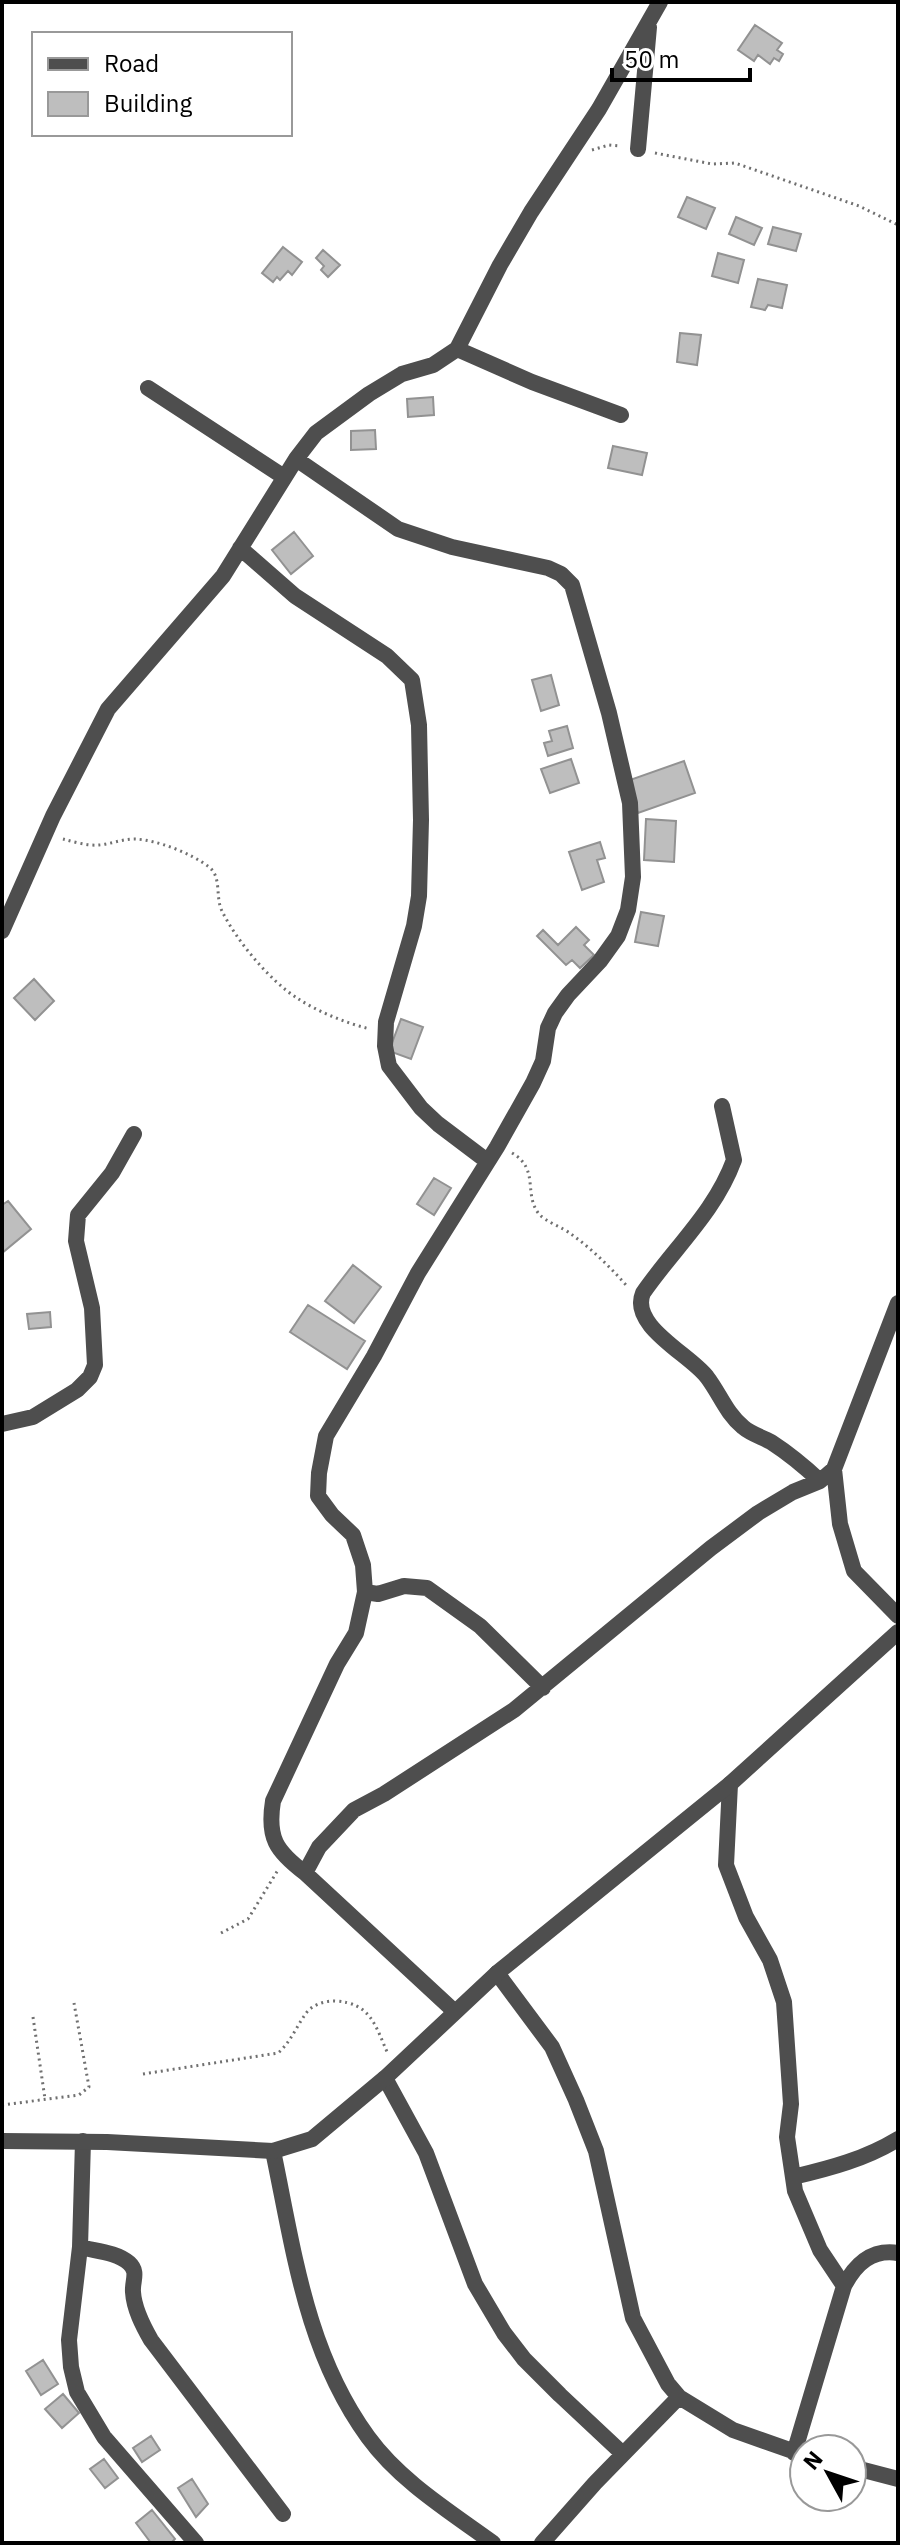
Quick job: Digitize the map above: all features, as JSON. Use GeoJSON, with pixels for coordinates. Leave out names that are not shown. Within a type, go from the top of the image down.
{"type":"FeatureCollection","features":[{"type":"Feature","properties":{"kind":"street"},"geometry":{"type":"LineString","coordinates":[[2,931],[46,833],[108,709],[223,576],[284,477],[316,433],[402,374],[433,365],[457,349],[500,265],[599,109],[660,2]]}},
{"type":"Feature","properties":{"kind":"street"},"geometry":{"type":"LineString","coordinates":[[638,149],[649,22]]}},
{"type":"Feature","properties":{"kind":"street"},"geometry":{"type":"LineString","coordinates":[[457,349],[532,382],[621,415]]}},
{"type":"Feature","properties":{"kind":"street"},"geometry":{"type":"LineString","coordinates":[[148,388],[284,477]]}},
{"type":"Feature","properties":{"kind":"street"},"geometry":{"type":"LineString","coordinates":[[296,459],[398,529],[452,547],[548,568],[561,574],[572,585],[623,764],[630,803],[633,877],[628,910],[618,936],[555,1013],[548,1028],[543,1061],[533,1083],[418,1273],[374,1356],[326,1436],[319,1473],[318,1496],[353,1535],[363,1565],[365,1592],[356,1633],[337,1664],[273,1801],[269,1824],[275,1843],[286,1858],[454,2011]]}},
{"type":"Feature","properties":{"kind":"street"},"geometry":{"type":"LineString","coordinates":[[240,548],[295,596],[387,656],[412,680],[419,725],[419,896],[414,926],[394,992],[385,1046],[389,1066],[421,1108],[438,1124],[492,1154]]}},
{"type":"Feature","properties":{"kind":"street"},"geometry":{"type":"LineString","coordinates":[[722,1106],[734,1160],[710,1208],[657,1273],[640,1301],[641,1310],[665,1341],[706,1375],[727,1412],[746,1430],[770,1442],[820,1481]]}},
{"type":"Feature","properties":{"kind":"street"},"geometry":{"type":"LineString","coordinates":[[2,1424],[33,1417],[77,1390],[90,1377],[95,1365],[92,1308],[76,1241],[78,1215],[112,1173],[134,1134]]}},
{"type":"Feature","properties":{"kind":"street"},"geometry":{"type":"LineString","coordinates":[[898,1303],[834,1469],[840,1524],[854,1571],[898,1616]]}},
{"type":"Feature","properties":{"kind":"street"},"geometry":{"type":"LineString","coordinates":[[305,1873],[319,1847],[354,1810],[463,1745],[514,1710],[711,1548],[758,1513],[793,1492],[820,1481],[834,1469]]}},
{"type":"Feature","properties":{"kind":"street"},"geometry":{"type":"LineString","coordinates":[[365,1592],[378,1594],[404,1586],[427,1588],[480,1626],[543,1688]]}},
{"type":"Feature","properties":{"kind":"street"},"geometry":{"type":"LineString","coordinates":[[2,2141],[83,2141],[273,2151],[312,2139],[390,2073],[497,1973],[730,1784],[898,1632]]}},
{"type":"Feature","properties":{"kind":"street"},"geometry":{"type":"LineString","coordinates":[[730,1784],[726,1865],[746,1917],[770,1960],[784,2002],[791,2104],[787,2137],[793,2177],[806,2221],[820,2250],[844,2286]]}},
{"type":"Feature","properties":{"kind":"street"},"geometry":{"type":"LineString","coordinates":[[497,1973],[552,2047],[576,2100],[596,2151],[633,2318],[668,2384],[679,2397],[733,2430],[788,2450]]}},
{"type":"Feature","properties":{"kind":"street"},"geometry":{"type":"LineString","coordinates":[[390,2073],[426,2153],[475,2284],[504,2333],[524,2359],[623,2454]]}},
{"type":"Feature","properties":{"kind":"street"},"geometry":{"type":"LineString","coordinates":[[793,2177],[864,2157],[898,2139]]}},
{"type":"Feature","properties":{"kind":"street"},"geometry":{"type":"LineString","coordinates":[[83,2141],[80,2247],[69,2340],[77,2392],[104,2437],[196,2543]]}},
{"type":"Feature","properties":{"kind":"street"},"geometry":{"type":"LineString","coordinates":[[273,2151],[304,2301],[314,2337],[337,2385],[368,2438],[413,2484],[493,2543]]}},
{"type":"Feature","properties":{"kind":"street"},"geometry":{"type":"LineString","coordinates":[[80,2247],[120,2257],[131,2264],[136,2275],[133,2292],[139,2315],[151,2340],[283,2514]]}},
{"type":"Feature","properties":{"kind":"street"},"geometry":{"type":"LineString","coordinates":[[805,2433],[844,2286],[852,2271],[865,2259],[885,2251],[898,2253]]}},
{"type":"Feature","properties":{"kind":"street"},"geometry":{"type":"LineString","coordinates":[[542,2543],[679,2397]]}},
{"type":"Feature","properties":{"kind":"street"},"geometry":{"type":"LineString","coordinates":[[868,2471],[898,2479]]}},
{"type":"Feature","properties":{"kind":"path"},"geometry":{"type":"LineString","coordinates":[[568,155],[609,145],[712,164],[735,163],[859,206],[898,225]]}},
{"type":"Feature","properties":{"kind":"path"},"geometry":{"type":"LineString","coordinates":[[46,833],[96,846],[133,839],[154,841],[208,866],[217,877],[219,903],[226,919],[238,938],[277,982],[298,999],[358,1026],[386,1033]]}},
{"type":"Feature","properties":{"kind":"path"},"geometry":{"type":"LineString","coordinates":[[492,1154],[520,1158],[526,1165],[540,1215],[586,1245],[640,1301]]}},
{"type":"Feature","properties":{"kind":"path"},"geometry":{"type":"LineString","coordinates":[[221,1933],[248,1919],[286,1858]]}},
{"type":"Feature","properties":{"kind":"path"},"geometry":{"type":"LineString","coordinates":[[143,2074],[278,2053],[310,2009],[331,2001],[353,2003],[366,2011],[390,2073]]}},
{"type":"Feature","properties":{"kind":"path"},"geometry":{"type":"LineString","coordinates":[[2,2105],[79,2095],[89,2087],[74,2003]]}},
{"type":"Feature","properties":{"kind":"path"},"geometry":{"type":"LineString","coordinates":[[33,2017],[45,2099]]}},
{"type":"Feature","properties":{"kind":"building"},"geometry":{"type":"Polygon","coordinates":[[[755,25],[782,43],[777,50],[783,54],[779,61],[774,58],[770,64],[758,55],[754,61],[738,50],[755,25]]]}},
{"type":"Feature","properties":{"kind":"building"},"geometry":{"type":"Polygon","coordinates":[[[687,197],[715,208],[706,229],[678,217],[687,197]]]}},
{"type":"Feature","properties":{"kind":"building"},"geometry":{"type":"Polygon","coordinates":[[[736,217],[762,228],[754,245],[729,234],[736,217]]]}},
{"type":"Feature","properties":{"kind":"building"},"geometry":{"type":"Polygon","coordinates":[[[773,227],[801,234],[796,251],[768,244],[773,227]]]}},
{"type":"Feature","properties":{"kind":"building"},"geometry":{"type":"Polygon","coordinates":[[[283,247],[302,262],[292,275],[288,271],[280,280],[277,277],[273,282],[262,273],[283,247]]]}},
{"type":"Feature","properties":{"kind":"building"},"geometry":{"type":"Polygon","coordinates":[[[323,250],[340,265],[328,277],[321,270],[324,266],[316,258],[323,250]]]}},
{"type":"Feature","properties":{"kind":"building"},"geometry":{"type":"Polygon","coordinates":[[[718,253],[744,260],[738,283],[712,276],[718,253]]]}},
{"type":"Feature","properties":{"kind":"building"},"geometry":{"type":"Polygon","coordinates":[[[758,279],[787,285],[782,308],[768,305],[765,310],[751,307],[758,279]]]}},
{"type":"Feature","properties":{"kind":"building"},"geometry":{"type":"Polygon","coordinates":[[[680,333],[701,335],[697,365],[677,362],[680,333]]]}},
{"type":"Feature","properties":{"kind":"building"},"geometry":{"type":"Polygon","coordinates":[[[433,397],[434,415],[408,417],[407,399],[433,397]]]}},
{"type":"Feature","properties":{"kind":"building"},"geometry":{"type":"Polygon","coordinates":[[[375,430],[376,449],[351,450],[351,431],[375,430]]]}},
{"type":"Feature","properties":{"kind":"building"},"geometry":{"type":"Polygon","coordinates":[[[613,446],[647,453],[642,475],[608,468],[613,446]]]}},
{"type":"Feature","properties":{"kind":"building"},"geometry":{"type":"Polygon","coordinates":[[[294,532],[313,556],[291,574],[272,550],[294,532]]]}},
{"type":"Feature","properties":{"kind":"building"},"geometry":{"type":"Polygon","coordinates":[[[551,675],[559,705],[541,711],[532,680],[551,675]]]}},
{"type":"Feature","properties":{"kind":"building"},"geometry":{"type":"Polygon","coordinates":[[[567,726],[573,748],[548,756],[544,743],[552,741],[549,731],[567,726]]]}},
{"type":"Feature","properties":{"kind":"building"},"geometry":{"type":"Polygon","coordinates":[[[571,759],[579,783],[550,793],[541,769],[571,759]]]}},
{"type":"Feature","properties":{"kind":"building"},"geometry":{"type":"Polygon","coordinates":[[[684,761],[695,793],[638,813],[627,781],[684,761]]]}},
{"type":"Feature","properties":{"kind":"building"},"geometry":{"type":"Polygon","coordinates":[[[646,819],[676,821],[674,862],[644,860],[646,819]]]}},
{"type":"Feature","properties":{"kind":"building"},"geometry":{"type":"Polygon","coordinates":[[[600,842],[605,858],[597,860],[604,882],[582,890],[569,852],[600,842]]]}},
{"type":"Feature","properties":{"kind":"building"},"geometry":{"type":"Polygon","coordinates":[[[641,912],[664,916],[658,946],[635,942],[641,912]]]}},
{"type":"Feature","properties":{"kind":"building"},"geometry":{"type":"Polygon","coordinates":[[[576,927],[589,940],[584,945],[594,955],[580,968],[572,960],[566,965],[537,936],[543,930],[558,945],[576,927]]]}},
{"type":"Feature","properties":{"kind":"building"},"geometry":{"type":"Polygon","coordinates":[[[34,979],[54,1001],[35,1020],[14,998],[34,979]]]}},
{"type":"Feature","properties":{"kind":"building"},"geometry":{"type":"Polygon","coordinates":[[[401,1019],[423,1027],[411,1059],[389,1051],[401,1019]]]}},
{"type":"Feature","properties":{"kind":"building"},"geometry":{"type":"Polygon","coordinates":[[[434,1178],[451,1188],[434,1215],[417,1204],[434,1178]]]}},
{"type":"Feature","properties":{"kind":"building"},"geometry":{"type":"Polygon","coordinates":[[[8,1201],[31,1229],[2,1253],[2,1205],[8,1201]]]}},
{"type":"Feature","properties":{"kind":"building"},"geometry":{"type":"Polygon","coordinates":[[[353,1265],[381,1287],[354,1323],[325,1301],[353,1265]]]}},
{"type":"Feature","properties":{"kind":"building"},"geometry":{"type":"Polygon","coordinates":[[[308,1305],[365,1341],[347,1369],[290,1332],[308,1305]]]}},
{"type":"Feature","properties":{"kind":"building"},"geometry":{"type":"Polygon","coordinates":[[[50,1312],[51,1327],[29,1329],[27,1314],[50,1312]]]}},
{"type":"Feature","properties":{"kind":"building"},"geometry":{"type":"Polygon","coordinates":[[[43,2360],[58,2384],[41,2395],[26,2371],[43,2360]]]}},
{"type":"Feature","properties":{"kind":"building"},"geometry":{"type":"Polygon","coordinates":[[[63,2394],[79,2413],[62,2428],[45,2409],[63,2394]]]}},
{"type":"Feature","properties":{"kind":"building"},"geometry":{"type":"Polygon","coordinates":[[[151,2436],[160,2450],[142,2462],[133,2448],[151,2436]]]}},
{"type":"Feature","properties":{"kind":"building"},"geometry":{"type":"Polygon","coordinates":[[[104,2459],[118,2478],[105,2488],[90,2469],[104,2459]]]}},
{"type":"Feature","properties":{"kind":"building"},"geometry":{"type":"Polygon","coordinates":[[[192,2479],[208,2504],[196,2517],[178,2488],[192,2479]]]}},
{"type":"Feature","properties":{"kind":"building"},"geometry":{"type":"Polygon","coordinates":[[[152,2510],[175,2539],[171,2543],[151,2543],[136,2523],[152,2510]]]}}]}
